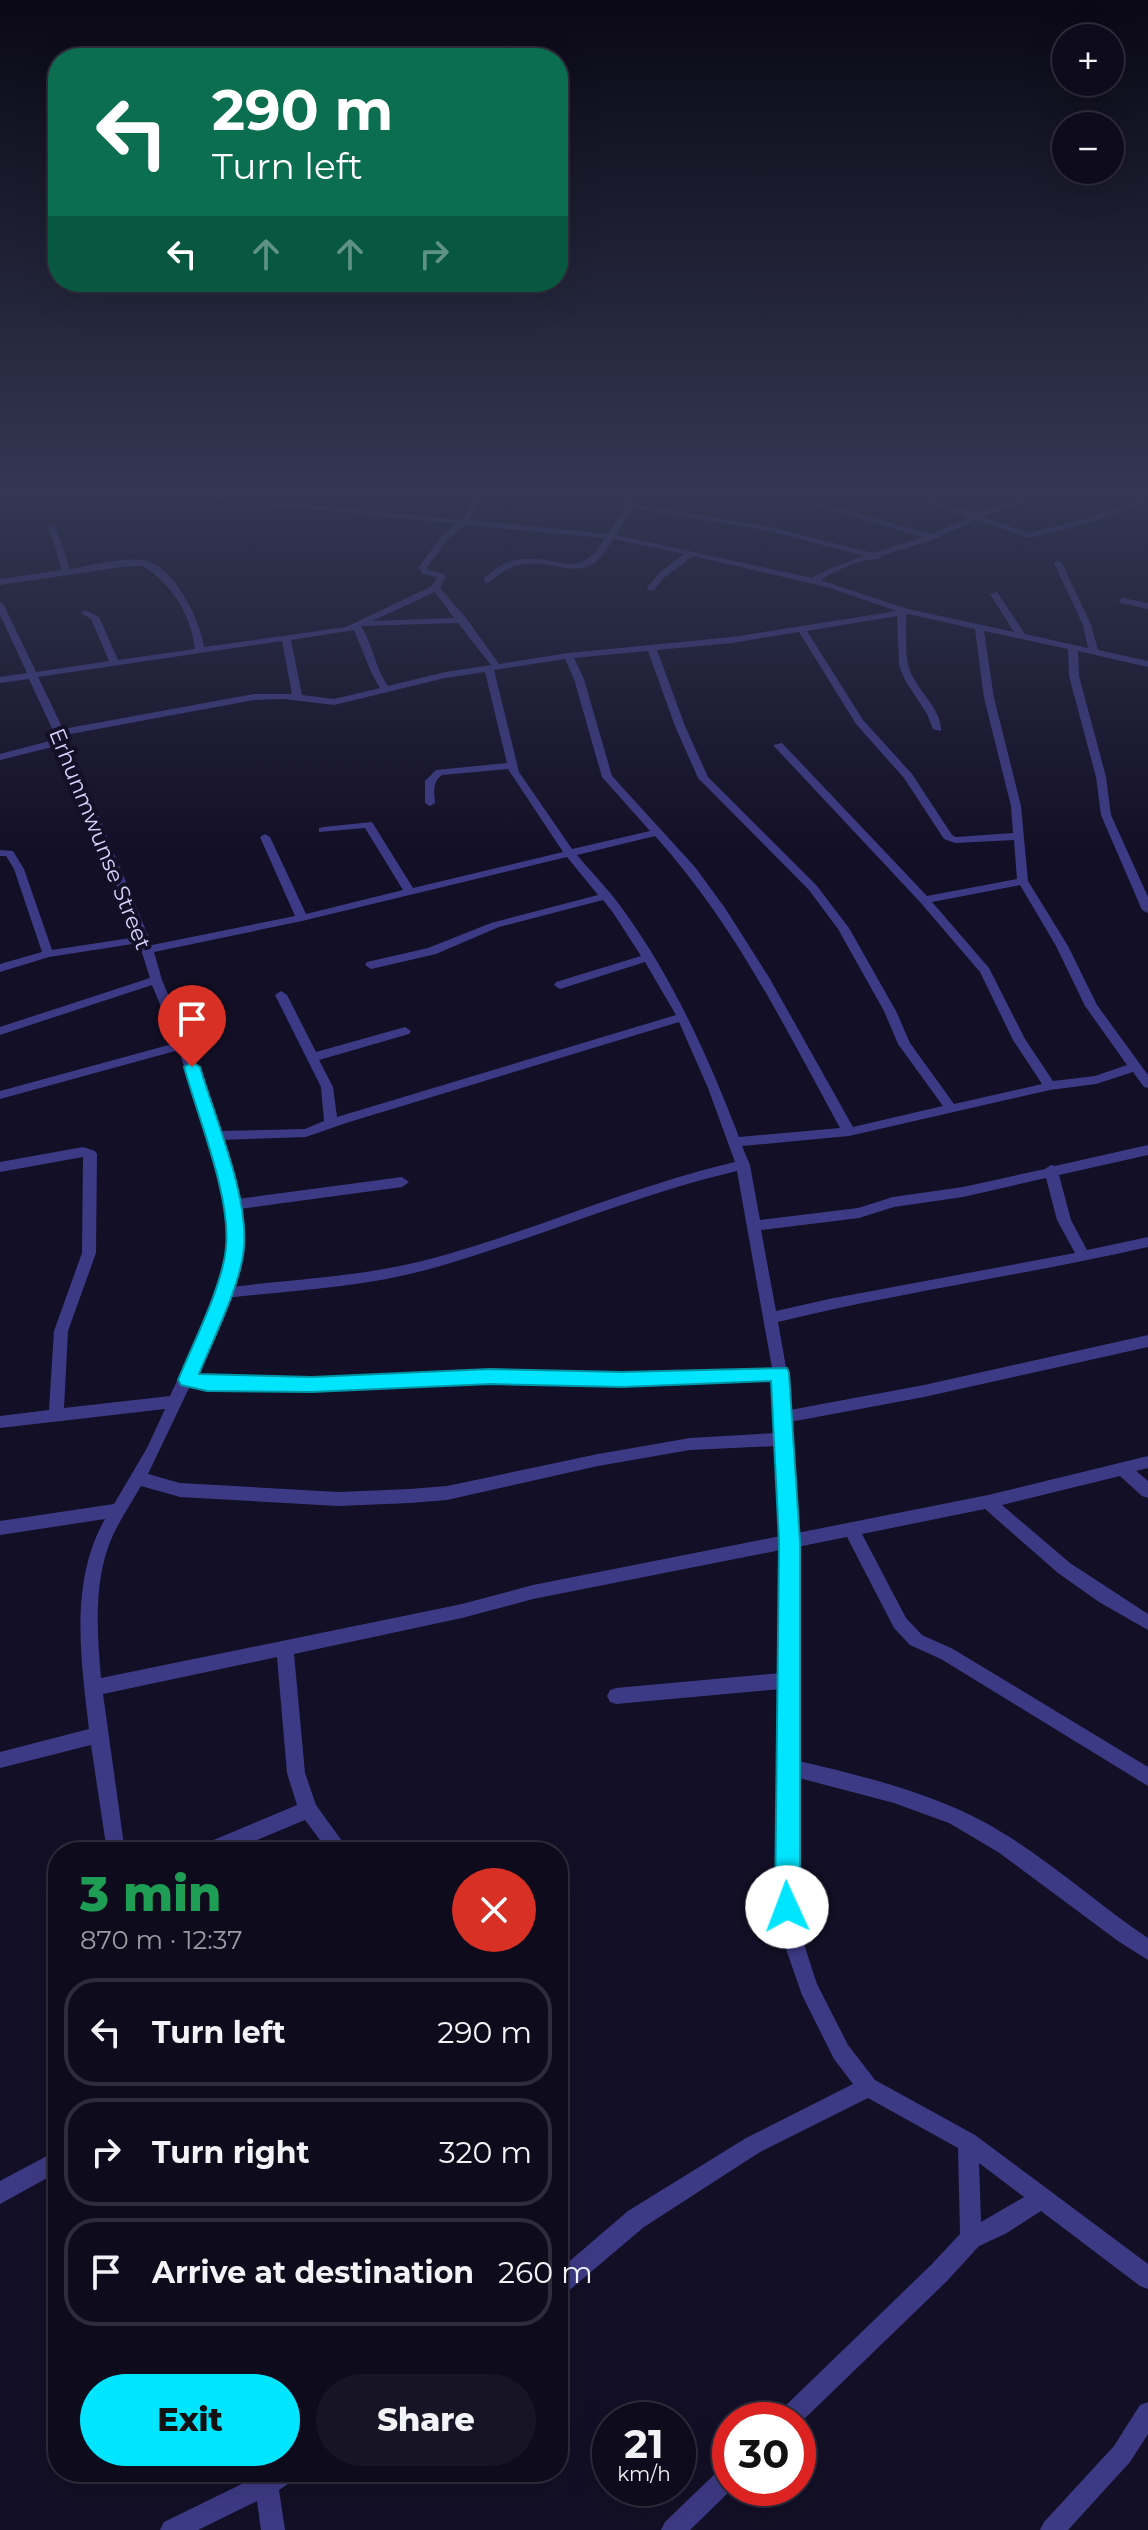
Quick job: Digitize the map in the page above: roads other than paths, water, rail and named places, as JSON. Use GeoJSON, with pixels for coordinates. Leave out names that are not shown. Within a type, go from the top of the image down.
{"type":"FeatureCollection","features":[{"type":"Feature","properties":{"kind":"street","name":"Erhunmwunse Street"},"geometry":{"type":"LineString","coordinates":[[3,611],[61,737],[145,944],[183,1045],[233,1205],[235,1248],[222,1293],[187,1380],[98,1554],[89,1604],[100,1734],[115,1842]]}},
{"type":"Feature","properties":{"kind":"street"},"geometry":{"type":"LineString","coordinates":[[189,611],[200,637],[200,649]]}},
{"type":"Feature","properties":{"kind":"street"},"geometry":{"type":"LineString","coordinates":[[358,625],[384,611]]}},
{"type":"Feature","properties":{"kind":"street"},"geometry":{"type":"LineString","coordinates":[[455,611],[493,668],[512,766],[525,792],[649,957],[683,1017],[743,1165],[780,1373],[789,1542],[790,1767],[785,1884],[789,1929],[809,1988],[841,2052],[868,2087],[968,2142],[1148,2278]]}},
{"type":"Feature","properties":{"kind":"street"},"geometry":{"type":"LineString","coordinates":[[1005,611],[1022,637]]}},
{"type":"Feature","properties":{"kind":"street"},"geometry":{"type":"LineString","coordinates":[[1080,611],[1094,653]]}},
{"type":"Feature","properties":{"kind":"street"},"geometry":{"type":"LineString","coordinates":[[0,757],[61,737],[227,700],[284,696],[334,702],[409,681],[568,656],[652,649],[903,612],[1148,664]]}},
{"type":"Feature","properties":{"kind":"street"},"geometry":{"type":"LineString","coordinates":[[903,612],[902,659],[907,675],[924,706],[934,716],[938,729]]}},
{"type":"Feature","properties":{"kind":"street"},"geometry":{"type":"LineString","coordinates":[[85,613],[95,617],[114,662]]}},
{"type":"Feature","properties":{"kind":"street"},"geometry":{"type":"LineString","coordinates":[[0,680],[200,649],[286,640],[358,625],[463,620]]}},
{"type":"Feature","properties":{"kind":"street"},"geometry":{"type":"LineString","coordinates":[[358,625],[377,679],[386,689]]}},
{"type":"Feature","properties":{"kind":"street"},"geometry":{"type":"LineString","coordinates":[[979,627],[989,698],[1016,806],[1023,881],[1062,946],[1091,1006],[1148,1084]]}},
{"type":"Feature","properties":{"kind":"street"},"geometry":{"type":"LineString","coordinates":[[801,628],[859,722],[908,776],[948,837],[955,840],[1020,836]]}},
{"type":"Feature","properties":{"kind":"street"},"geometry":{"type":"LineString","coordinates":[[286,640],[298,699]]}},
{"type":"Feature","properties":{"kind":"street"},"geometry":{"type":"LineString","coordinates":[[1073,648],[1074,676],[1101,777],[1106,815],[1148,910]]}},
{"type":"Feature","properties":{"kind":"street"},"geometry":{"type":"LineString","coordinates":[[652,649],[703,778],[813,888],[843,928],[890,1011],[904,1044],[950,1107]]}},
{"type":"Feature","properties":{"kind":"street"},"geometry":{"type":"LineString","coordinates":[[568,656],[579,679],[607,777],[691,869],[719,908],[764,979],[849,1132]]}},
{"type":"Feature","properties":{"kind":"street"},"geometry":{"type":"LineString","coordinates":[[778,745],[924,900],[985,971],[1019,1040],[1050,1086]]}},
{"type":"Feature","properties":{"kind":"street"},"geometry":{"type":"LineString","coordinates":[[430,803],[429,782],[432,776],[440,772],[512,766]]}},
{"type":"Feature","properties":{"kind":"street"},"geometry":{"type":"LineString","coordinates":[[323,830],[368,824],[409,891]]}},
{"type":"Feature","properties":{"kind":"street"},"geometry":{"type":"LineString","coordinates":[[0,968],[48,954],[145,944],[302,918],[658,832]]}},
{"type":"Feature","properties":{"kind":"street"},"geometry":{"type":"LineString","coordinates":[[265,837],[302,918]]}},
{"type":"Feature","properties":{"kind":"street"},"geometry":{"type":"LineString","coordinates":[[0,853],[9,853],[19,869],[48,954]]}},
{"type":"Feature","properties":{"kind":"street"},"geometry":{"type":"LineString","coordinates":[[924,900],[1023,881]]}},
{"type":"Feature","properties":{"kind":"street"},"geometry":{"type":"LineString","coordinates":[[371,965],[432,951],[495,925],[606,896]]}},
{"type":"Feature","properties":{"kind":"street"},"geometry":{"type":"LineString","coordinates":[[560,985],[649,957]]}},
{"type":"Feature","properties":{"kind":"street"},"geometry":{"type":"LineString","coordinates":[[0,1031],[156,980]]}},
{"type":"Feature","properties":{"kind":"street"},"geometry":{"type":"LineString","coordinates":[[281,995],[327,1087],[331,1123]]}},
{"type":"Feature","properties":{"kind":"street"},"geometry":{"type":"LineString","coordinates":[[210,1136],[297,1135],[683,1017]]}},
{"type":"Feature","properties":{"kind":"street"},"geometry":{"type":"LineString","coordinates":[[314,1057],[405,1031]]}},
{"type":"Feature","properties":{"kind":"street"},"geometry":{"type":"LineString","coordinates":[[0,1095],[183,1045]]}},
{"type":"Feature","properties":{"kind":"street"},"geometry":{"type":"LineString","coordinates":[[736,1142],[849,1132],[950,1107],[1050,1086],[1096,1080],[1134,1067]]}},
{"type":"Feature","properties":{"kind":"street"},"geometry":{"type":"LineString","coordinates":[[755,1226],[851,1214],[893,1202],[963,1192],[1148,1150]]}},
{"type":"Feature","properties":{"kind":"street"},"geometry":{"type":"LineString","coordinates":[[0,1167],[83,1152],[90,1154],[89,1253],[61,1331],[56,1416]]}},
{"type":"Feature","properties":{"kind":"street"},"geometry":{"type":"LineString","coordinates":[[222,1293],[430,1264],[503,1242],[661,1186],[743,1165]]}},
{"type":"Feature","properties":{"kind":"street"},"geometry":{"type":"LineString","coordinates":[[1051,1170],[1064,1220],[1083,1256]]}},
{"type":"Feature","properties":{"kind":"street"},"geometry":{"type":"LineString","coordinates":[[233,1205],[402,1182]]}},
{"type":"Feature","properties":{"kind":"street"},"geometry":{"type":"LineString","coordinates":[[772,1318],[829,1304],[1148,1242]]}},
{"type":"Feature","properties":{"kind":"street"},"geometry":{"type":"LineString","coordinates":[[782,1417],[924,1391],[1148,1341]]}},
{"type":"Feature","properties":{"kind":"street"},"geometry":{"type":"LineString","coordinates":[[187,1380],[312,1384],[490,1376],[622,1380],[780,1373]]}},
{"type":"Feature","properties":{"kind":"street"},"geometry":{"type":"LineString","coordinates":[[0,1422],[177,1401]]}},
{"type":"Feature","properties":{"kind":"street"},"geometry":{"type":"LineString","coordinates":[[137,1478],[180,1490],[338,1499],[410,1496],[497,1484],[598,1460],[690,1444],[784,1439]]}},
{"type":"Feature","properties":{"kind":"street"},"geometry":{"type":"LineString","coordinates":[[96,1687],[462,1611],[533,1592],[988,1502],[1148,1462]]}},
{"type":"Feature","properties":{"kind":"street"},"geometry":{"type":"LineString","coordinates":[[1122,1468],[1148,1491]]}},
{"type":"Feature","properties":{"kind":"street"},"geometry":{"type":"LineString","coordinates":[[988,1502],[1016,1530],[1098,1594],[1148,1623]]}},
{"type":"Feature","properties":{"kind":"street"},"geometry":{"type":"LineString","coordinates":[[0,1528],[119,1510]]}},
{"type":"Feature","properties":{"kind":"street"},"geometry":{"type":"LineString","coordinates":[[851,1528],[890,1609],[916,1640],[947,1654],[1148,1777]]}},
{"type":"Feature","properties":{"kind":"street"},"geometry":{"type":"LineString","coordinates":[[285,1647],[296,1773],[308,1810],[333,1842]]}},
{"type":"Feature","properties":{"kind":"street"},"geometry":{"type":"LineString","coordinates":[[616,1696],[790,1680]]}},
{"type":"Feature","properties":{"kind":"street"},"geometry":{"type":"LineString","coordinates":[[0,1760],[100,1734]]}},
{"type":"Feature","properties":{"kind":"street"},"geometry":{"type":"LineString","coordinates":[[790,1767],[897,1794],[957,1818],[1035,1867],[1148,1950]]}},
{"type":"Feature","properties":{"kind":"street"},"geometry":{"type":"LineString","coordinates":[[230,1842],[308,1810]]}},
{"type":"Feature","properties":{"kind":"street"},"geometry":{"type":"LineString","coordinates":[[568,2277],[636,2219],[753,2145],[868,2087]]}},
{"type":"Feature","properties":{"kind":"street"},"geometry":{"type":"LineString","coordinates":[[968,2142],[971,2238]]}},
{"type":"Feature","properties":{"kind":"street"},"geometry":{"type":"LineString","coordinates":[[0,2193],[48,2166]]}},
{"type":"Feature","properties":{"kind":"street"},"geometry":{"type":"LineString","coordinates":[[806,2402],[971,2238],[1042,2198]]}},
{"type":"Feature","properties":{"kind":"street"},"geometry":{"type":"LineString","coordinates":[[1052,2530],[1122,2454],[1148,2413]]}},
{"type":"Feature","properties":{"kind":"street"},"geometry":{"type":"LineString","coordinates":[[172,2530],[262,2482]]}},
{"type":"Feature","properties":{"kind":"street"},"geometry":{"type":"LineString","coordinates":[[273,2482],[273,2530]]}},
{"type":"Feature","properties":{"kind":"street"},"geometry":{"type":"LineString","coordinates":[[673,2530],[712,2492]]}}]}
